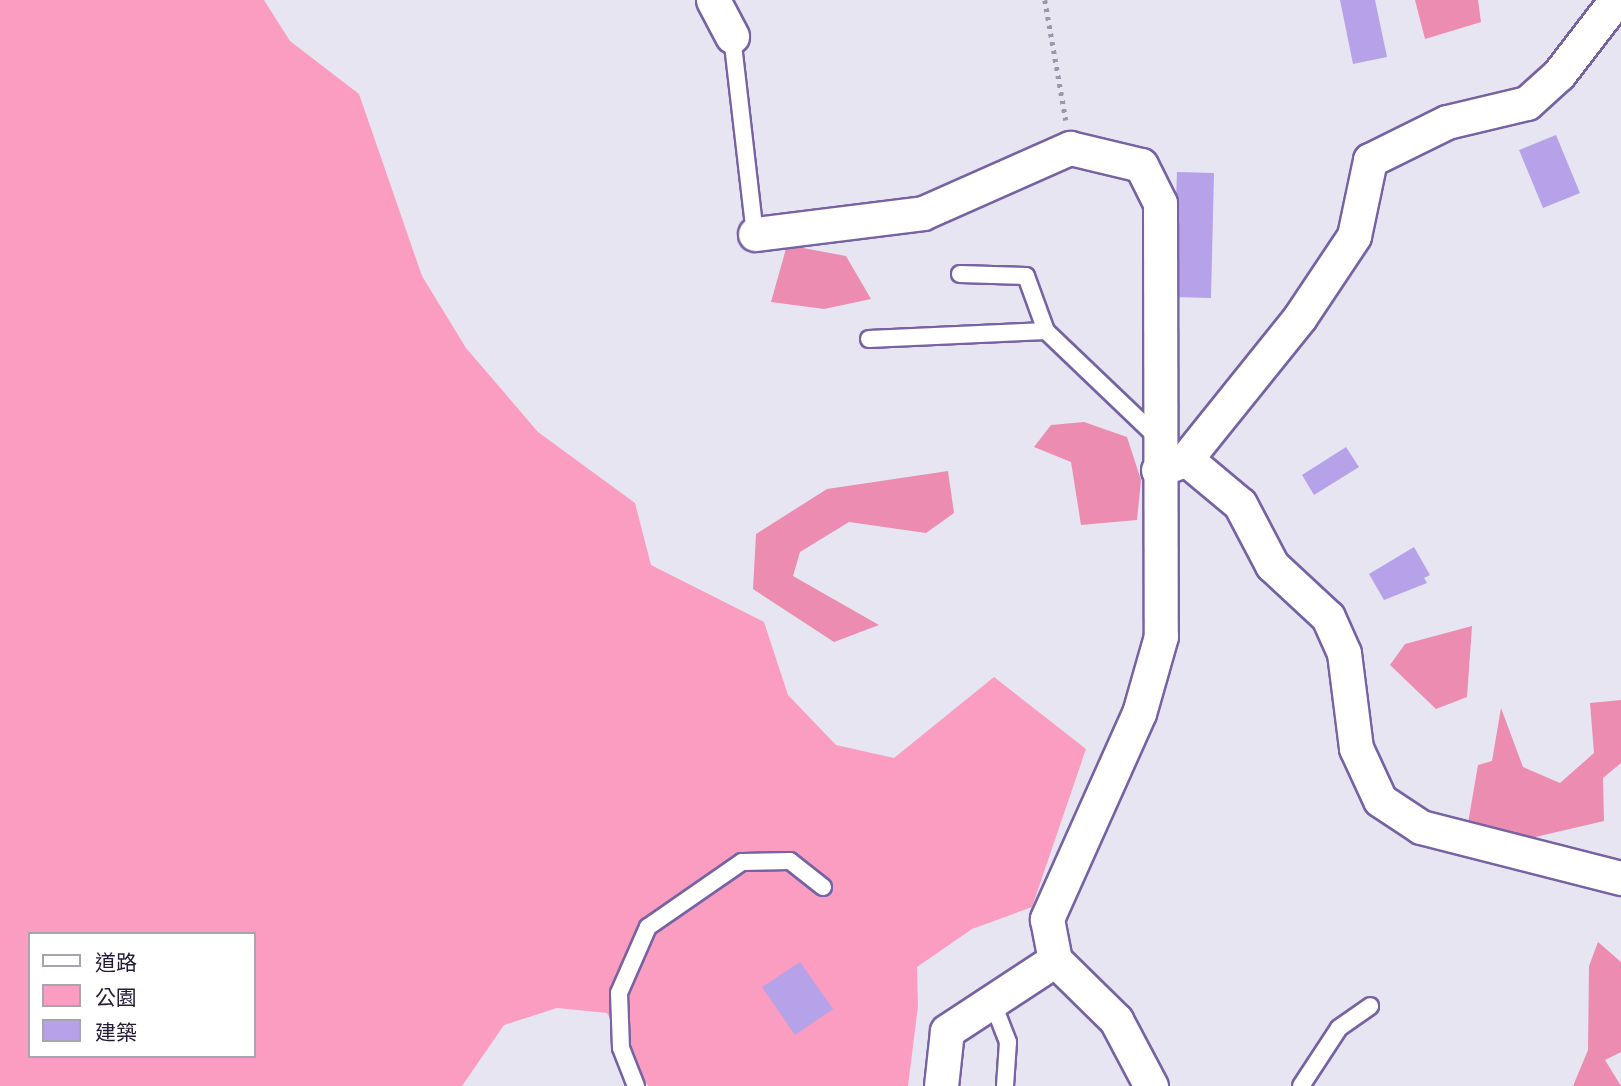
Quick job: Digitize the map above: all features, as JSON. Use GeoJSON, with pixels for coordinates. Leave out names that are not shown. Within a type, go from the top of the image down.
{"type":"FeatureCollection","features":[{"type":"Feature","properties":{"kind":"street"},"geometry":{"type":"LineString","coordinates":[[712,0],[732,36]]}},
{"type":"Feature","properties":{"kind":"street"},"geometry":{"type":"LineString","coordinates":[[1167,456],[1300,317],[1354,236],[1370,160],[1447,122],[1527,103],[1559,74],[1616,0]]}},
{"type":"Feature","properties":{"kind":"street"},"geometry":{"type":"LineString","coordinates":[[755,234],[923,213],[1070,148],[1141,166],[1160,203],[1167,456],[1161,636],[1139,713],[1048,919],[1055,960],[1116,1020],[1150,1086]]}},
{"type":"Feature","properties":{"kind":"street"},"geometry":{"type":"LineString","coordinates":[[1167,456],[1240,504],[1272,565],[1328,617],[1344,653],[1356,748],[1380,800],[1421,827],[1621,878]]}},
{"type":"Feature","properties":{"kind":"street"},"geometry":{"type":"LineString","coordinates":[[941,1086],[947,1031],[1055,960]]}},
{"type":"Feature","properties":{"kind":"lane"},"geometry":{"type":"LineString","coordinates":[[732,36],[755,234]]}},
{"type":"Feature","properties":{"kind":"lane"},"geometry":{"type":"LineString","coordinates":[[960,274],[1027,276],[1046,331],[1167,456]]}},
{"type":"Feature","properties":{"kind":"lane"},"geometry":{"type":"LineString","coordinates":[[869,339],[1046,331]]}},
{"type":"Feature","properties":{"kind":"lane"},"geometry":{"type":"LineString","coordinates":[[636,1086],[621,1048],[619,993],[648,927],[742,862],[790,861],[823,887]]}},
{"type":"Feature","properties":{"kind":"lane"},"geometry":{"type":"LineString","coordinates":[[992,1001],[1008,1042],[1005,1086]]}},
{"type":"Feature","properties":{"kind":"lane"},"geometry":{"type":"LineString","coordinates":[[1301,1086],[1339,1028],[1370,1006]]}},
{"type":"Feature","properties":{"kind":"path"},"geometry":{"type":"LineString","coordinates":[[1045,0],[1070,148]]}},
{"type":"Feature","properties":{"kind":"green space"},"geometry":{"type":"Polygon","coordinates":[[[0,0],[264,0],[290,41],[359,94],[422,276],[466,348],[538,432],[635,503],[651,565],[764,622],[788,695],[836,745],[894,758],[994,677],[1086,749],[1032,907],[972,929],[917,967],[918,1006],[908,1086],[648,1086],[607,1013],[557,1008],[504,1025],[462,1086],[0,1086],[0,0]]]}},
{"type":"Feature","properties":{"kind":"shaded area"},"geometry":{"type":"Polygon","coordinates":[[[1415,0],[1478,0],[1481,22],[1425,39],[1415,0]]]}},
{"type":"Feature","properties":{"kind":"shaded area"},"geometry":{"type":"Polygon","coordinates":[[[787,245],[846,256],[871,299],[824,309],[771,302],[787,245]]]}},
{"type":"Feature","properties":{"kind":"shaded area"},"geometry":{"type":"Polygon","coordinates":[[[1084,422],[1127,437],[1141,480],[1137,520],[1081,525],[1071,462],[1034,447],[1051,425],[1084,422]]]}},
{"type":"Feature","properties":{"kind":"shaded area"},"geometry":{"type":"Polygon","coordinates":[[[948,471],[954,513],[926,533],[849,522],[800,552],[793,576],[879,625],[834,642],[753,589],[756,534],[827,489],[948,471]]]}},
{"type":"Feature","properties":{"kind":"shaded area"},"geometry":{"type":"Polygon","coordinates":[[[1472,626],[1467,697],[1436,709],[1390,665],[1405,644],[1472,626]]]}},
{"type":"Feature","properties":{"kind":"shaded area"},"geometry":{"type":"Polygon","coordinates":[[[1621,700],[1621,763],[1603,778],[1604,821],[1531,838],[1468,823],[1478,765],[1492,761],[1501,708],[1523,767],[1560,783],[1594,753],[1590,703],[1621,700]]]}},
{"type":"Feature","properties":{"kind":"shaded area"},"geometry":{"type":"Polygon","coordinates":[[[1598,942],[1621,962],[1621,1052],[1605,1060],[1621,1086],[1573,1086],[1588,1050],[1589,966],[1598,942]]]}},
{"type":"Feature","properties":{"kind":"building"},"geometry":{"type":"Polygon","coordinates":[[[1340,0],[1375,0],[1387,57],[1353,64],[1340,0]]]}},
{"type":"Feature","properties":{"kind":"building"},"geometry":{"type":"Polygon","coordinates":[[[1556,135],[1580,193],[1543,208],[1519,150],[1556,135]]]}},
{"type":"Feature","properties":{"kind":"building"},"geometry":{"type":"Polygon","coordinates":[[[1177,172],[1214,173],[1211,298],[1173,297],[1177,172]]]}},
{"type":"Feature","properties":{"kind":"building"},"geometry":{"type":"Polygon","coordinates":[[[1346,447],[1359,467],[1314,495],[1302,475],[1346,447]]]}},
{"type":"Feature","properties":{"kind":"building"},"geometry":{"type":"Polygon","coordinates":[[[1414,547],[1430,575],[1424,578],[1427,583],[1384,600],[1369,574],[1414,547]]]}},
{"type":"Feature","properties":{"kind":"building"},"geometry":{"type":"Polygon","coordinates":[[[800,962],[833,1009],[795,1035],[762,987],[800,962]]]}}]}
